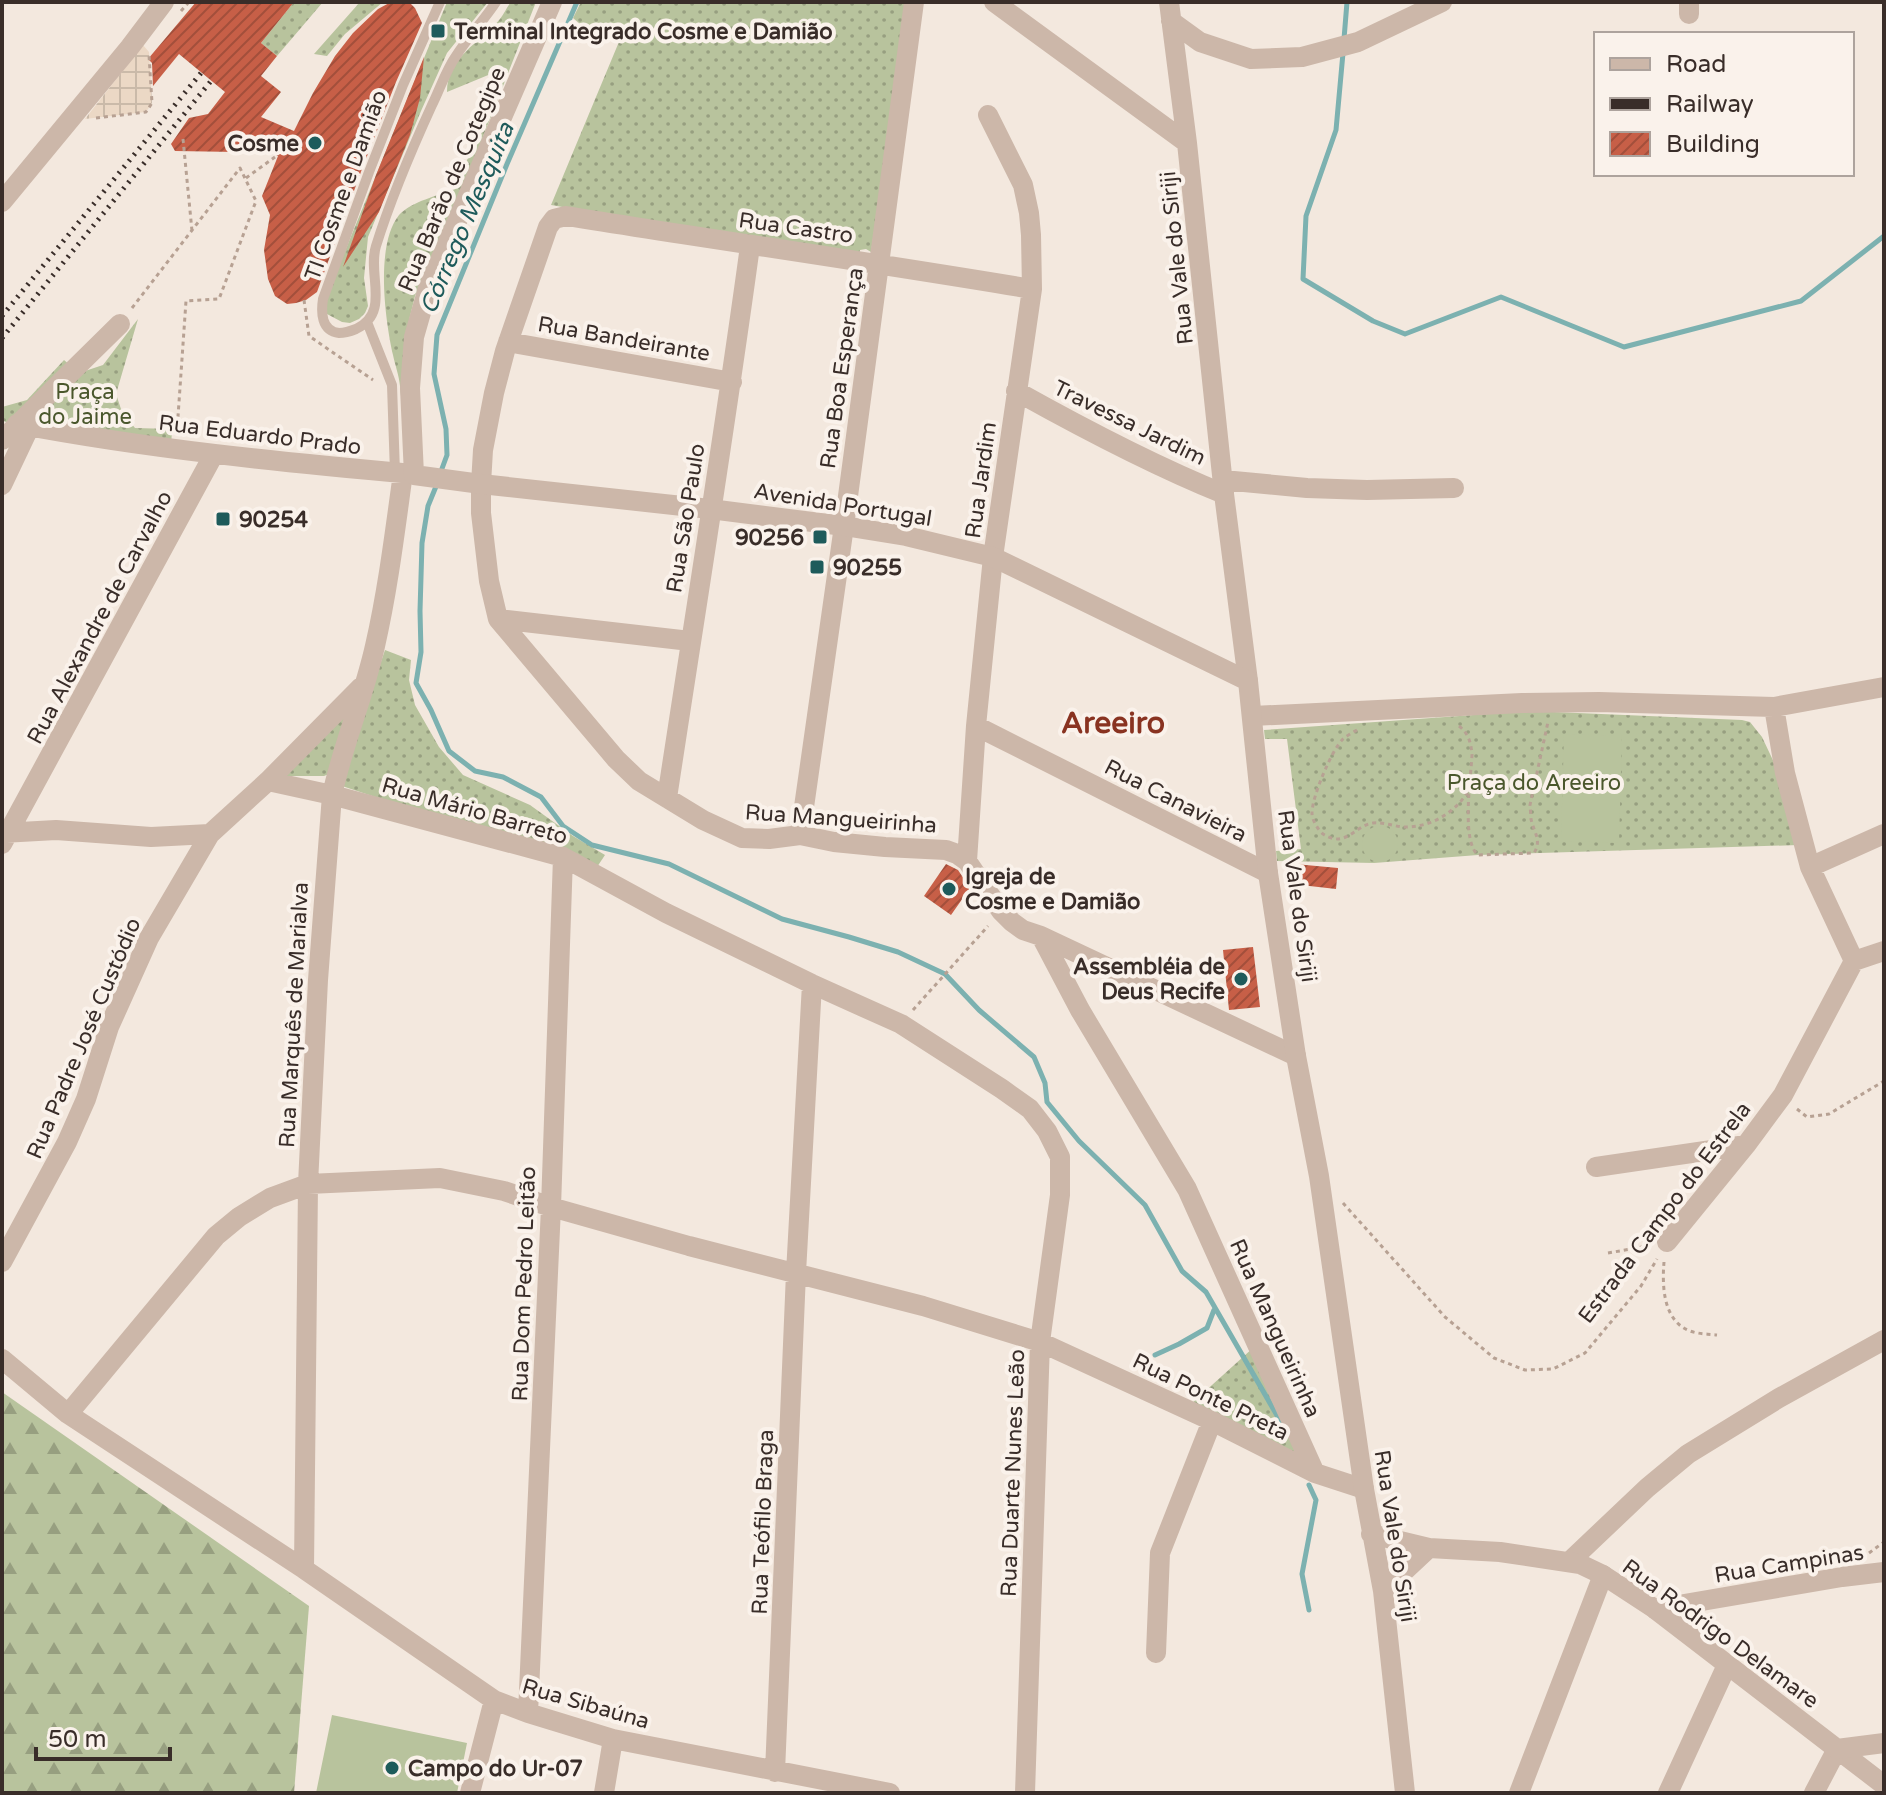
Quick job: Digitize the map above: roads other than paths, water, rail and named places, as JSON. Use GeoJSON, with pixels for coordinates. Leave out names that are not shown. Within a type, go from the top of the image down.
{"type":"FeatureCollection","features":[{"type":"Feature","properties":{"kind":"street","name":"Rua Barão de Cotegipe"},"geometry":{"type":"LineString","coordinates":[[420,476],[410,388],[414,337],[428,288],[552,2]]}},
{"type":"Feature","properties":{"kind":"street","name":"Rua Boa Esperança"},"geometry":{"type":"LineString","coordinates":[[800,835],[914,2]]}},
{"type":"Feature","properties":{"kind":"street"},"geometry":{"type":"LineString","coordinates":[[994,2],[1187,143]]}},
{"type":"Feature","properties":{"kind":"street"},"geometry":{"type":"LineString","coordinates":[[1170,11],[1200,42],[1251,59],[1302,57],[1358,42],[1442,2]]}},
{"type":"Feature","properties":{"kind":"street"},"geometry":{"type":"LineString","coordinates":[[2,202],[130,47],[173,7]]}},
{"type":"Feature","properties":{"kind":"street","name":"Rua Vale do Siriji"},"geometry":{"type":"LineString","coordinates":[[1170,11],[1253,716],[1268,873],[1296,1056],[1321,1191],[1371,1534],[1383,1591],[1405,1793]]}},
{"type":"Feature","properties":{"kind":"street","name":"Rua Jardim"},"geometry":{"type":"LineString","coordinates":[[967,861],[976,726],[993,557],[1032,289],[1031,235],[1023,185],[988,115]]}},
{"type":"Feature","properties":{"kind":"street","name":"Rua Castro"},"geometry":{"type":"LineString","coordinates":[[554,219],[566,216],[1032,289]]}},
{"type":"Feature","properties":{"kind":"street","name":"Rua Mangueirinha"},"geometry":{"type":"LineString","coordinates":[[554,219],[548,227],[508,342],[483,450],[481,513],[489,581],[498,619],[616,759],[639,781],[703,820],[742,838],[800,835],[834,842],[946,850],[967,861]]}},
{"type":"Feature","properties":{"kind":"street","name":"Rua São Paulo"},"geometry":{"type":"LineString","coordinates":[[667,798],[732,382],[750,246]]}},
{"type":"Feature","properties":{"kind":"street"},"geometry":{"type":"LineString","coordinates":[[2,485],[29,414],[120,324]]}},
{"type":"Feature","properties":{"kind":"street","name":"Rua Bandeirante"},"geometry":{"type":"LineString","coordinates":[[508,342],[732,382]]}},
{"type":"Feature","properties":{"kind":"street","name":"Travessa Jardim"},"geometry":{"type":"LineString","coordinates":[[1016,391],[1169,472],[1224,487],[1454,488]]}},
{"type":"Feature","properties":{"kind":"street","name":"Rua Eduardo Prado"},"geometry":{"type":"LineString","coordinates":[[23,425],[214,454],[420,476]]}},
{"type":"Feature","properties":{"kind":"street"},"geometry":{"type":"LineString","coordinates":[[2,440],[23,425]]}},
{"type":"Feature","properties":{"kind":"street","name":"Rua Alexandre de Carvalho"},"geometry":{"type":"LineString","coordinates":[[4,836],[214,454]]}},
{"type":"Feature","properties":{"kind":"street","name":"Avenida Portugal"},"geometry":{"type":"LineString","coordinates":[[420,476],[844,526],[906,536],[993,557],[1248,681]]}},
{"type":"Feature","properties":{"kind":"street","name":"Rua Marquês de Marialva"},"geometry":{"type":"LineString","coordinates":[[304,1569],[308,1184],[318,980],[332,795],[375,648],[384,597],[420,476]]}},
{"type":"Feature","properties":{"kind":"street"},"geometry":{"type":"LineString","coordinates":[[498,619],[690,641]]}},
{"type":"Feature","properties":{"kind":"street"},"geometry":{"type":"LineString","coordinates":[[4,836],[56,830],[151,837],[210,834],[268,781],[364,684]]}},
{"type":"Feature","properties":{"kind":"street"},"geometry":{"type":"LineString","coordinates":[[1253,716],[1522,703],[1774,707],[1884,687]]}},
{"type":"Feature","properties":{"kind":"street"},"geometry":{"type":"LineString","coordinates":[[1774,707],[1785,773],[1810,867],[1832,917],[1854,961],[1884,951]]}},
{"type":"Feature","properties":{"kind":"street","name":"Rua Canavieira"},"geometry":{"type":"LineString","coordinates":[[976,726],[1268,873]]}},
{"type":"Feature","properties":{"kind":"street","name":"Rua Mário Barreto"},"geometry":{"type":"LineString","coordinates":[[268,781],[332,795],[563,857],[666,913],[901,1024],[1030,1109],[1047,1131],[1060,1157]]}},
{"type":"Feature","properties":{"kind":"street","name":"Rua Padre José Custódio"},"geometry":{"type":"LineString","coordinates":[[2,1262],[67,1142],[86,1099],[109,1027],[149,938],[210,834]]}},
{"type":"Feature","properties":{"kind":"street"},"geometry":{"type":"LineString","coordinates":[[1810,867],[1884,834]]}},
{"type":"Feature","properties":{"kind":"street","name":"Rua Dom Pedro Leitão"},"geometry":{"type":"LineString","coordinates":[[528,1713],[563,857]]}},
{"type":"Feature","properties":{"kind":"street"},"geometry":{"type":"LineString","coordinates":[[967,861],[1001,911],[1023,930],[1296,1056]]}},
{"type":"Feature","properties":{"kind":"street","name":"Rua Mangueirinha"},"geometry":{"type":"LineString","coordinates":[[1041,936],[1080,1010],[1187,1189],[1315,1473]]}},
{"type":"Feature","properties":{"kind":"street","name":"Estrada Campo do Estrela"},"geometry":{"type":"LineString","coordinates":[[1667,1242],[1783,1095],[1854,961]]}},
{"type":"Feature","properties":{"kind":"street","name":"Rua Teófilo Braga"},"geometry":{"type":"LineString","coordinates":[[775,1772],[796,1273],[812,984]]}},
{"type":"Feature","properties":{"kind":"street"},"geometry":{"type":"LineString","coordinates":[[1596,1167],[1746,1145]]}},
{"type":"Feature","properties":{"kind":"street","name":"Rua Duarte Nunes Leão"},"geometry":{"type":"LineString","coordinates":[[1025,1793],[1040,1342],[1060,1195],[1060,1157]]}},
{"type":"Feature","properties":{"kind":"street"},"geometry":{"type":"LineString","coordinates":[[68,1414],[216,1236],[270,1198],[308,1184],[440,1178],[504,1191],[689,1246],[923,1306],[1040,1342]]}},
{"type":"Feature","properties":{"kind":"street"},"geometry":{"type":"LineString","coordinates":[[1569,1562],[1688,1454],[1779,1398],[1884,1340]]}},
{"type":"Feature","properties":{"kind":"street","name":"Rua Ponte Preta"},"geometry":{"type":"LineString","coordinates":[[1040,1342],[1212,1421],[1315,1473],[1364,1489]]}},
{"type":"Feature","properties":{"kind":"street","name":"Rua Sibaúna"},"geometry":{"type":"LineString","coordinates":[[2,1359],[68,1414],[304,1569],[494,1700],[613,1739],[890,1793]]}},
{"type":"Feature","properties":{"kind":"street"},"geometry":{"type":"LineString","coordinates":[[1156,1653],[1160,1553],[1212,1421]]}},
{"type":"Feature","properties":{"kind":"street","name":"Rua Rodrigo Delamare"},"geometry":{"type":"LineString","coordinates":[[1371,1534],[1429,1548],[1500,1552],[1569,1562],[1603,1575],[1655,1609],[1884,1785]]}},
{"type":"Feature","properties":{"kind":"street"},"geometry":{"type":"LineString","coordinates":[[1383,1591],[1429,1548]]}},
{"type":"Feature","properties":{"kind":"street","name":"Rua Campinas"},"geometry":{"type":"LineString","coordinates":[[1655,1609],[1884,1572]]}},
{"type":"Feature","properties":{"kind":"street"},"geometry":{"type":"LineString","coordinates":[[1519,1793],[1603,1575]]}},
{"type":"Feature","properties":{"kind":"street"},"geometry":{"type":"LineString","coordinates":[[1668,1793],[1727,1665]]}},
{"type":"Feature","properties":{"kind":"street"},"geometry":{"type":"LineString","coordinates":[[470,1793],[494,1700]]}},
{"type":"Feature","properties":{"kind":"street"},"geometry":{"type":"LineString","coordinates":[[604,1793],[613,1739]]}},
{"type":"Feature","properties":{"kind":"street"},"geometry":{"type":"LineString","coordinates":[[1814,1793],[1837,1749],[1884,1743]]}},
{"type":"Feature","properties":{"kind":"lane","name":"TI Cosme e Damião"},"geometry":{"type":"LineString","coordinates":[[367,322],[350,331],[334,331],[324,321],[321,311],[323,299],[403,85],[440,2]]}},
{"type":"Feature","properties":{"kind":"lane"},"geometry":{"type":"LineString","coordinates":[[420,476],[393,400],[392,385],[367,322],[376,307],[373,254],[390,203],[455,58],[496,2]]}},
{"type":"Feature","properties":{"kind":"waterway","name":"Córrego Mesquita"},"geometry":{"type":"LineString","coordinates":[[440,474],[447,455],[446,429],[434,374],[437,335],[577,2]]}},
{"type":"Feature","properties":{"kind":"waterway"},"geometry":{"type":"LineString","coordinates":[[1344,39],[1347,2]]}},
{"type":"Feature","properties":{"kind":"waterway"},"geometry":{"type":"LineString","coordinates":[[1343,53],[1336,130],[1306,216],[1303,279],[1373,321],[1405,334],[1501,297],[1624,347],[1801,301],[1884,236]]}},
{"type":"Feature","properties":{"kind":"waterway","name":"Córrego Mesquita"},"geometry":{"type":"LineString","coordinates":[[437,484],[428,506],[422,543],[421,652],[416,683],[449,751],[475,771],[503,777],[541,797],[563,826],[592,845],[669,864],[782,919],[898,952],[945,974],[979,1010],[1034,1057],[1045,1083],[1047,1102],[1079,1141],[1145,1205],[1182,1271],[1206,1292],[1282,1424]]}},
{"type":"Feature","properties":{"kind":"waterway"},"geometry":{"type":"LineString","coordinates":[[1155,1355],[1207,1328],[1214,1310]]}},
{"type":"Feature","properties":{"kind":"waterway"},"geometry":{"type":"LineString","coordinates":[[1309,1485],[1316,1500],[1302,1574],[1309,1610]]}},
{"type":"Feature","properties":{"kind":"railway"},"geometry":{"type":"LineString","coordinates":[[2,316],[201,73]]}},
{"type":"Feature","properties":{"kind":"railway"},"geometry":{"type":"LineString","coordinates":[[2,338],[211,81]]}},
{"type":"Feature","properties":{"kind":"place","name":"Terminal Integrado Cosme e Damião"},"geometry":{"type":"Point","coordinates":[438,31]}},
{"type":"Feature","properties":{"kind":"place","name":"Cosme"},"geometry":{"type":"Point","coordinates":[315,143]}},
{"type":"Feature","properties":{"kind":"place","name":"90254"},"geometry":{"type":"Point","coordinates":[223,519]}},
{"type":"Feature","properties":{"kind":"place","name":"90256"},"geometry":{"type":"Point","coordinates":[820,537]}},
{"type":"Feature","properties":{"kind":"place","name":"90255"},"geometry":{"type":"Point","coordinates":[817,567]}},
{"type":"Feature","properties":{"kind":"place","name":"Igreja de Cosme e Damião"},"geometry":{"type":"Point","coordinates":[949,889]}},
{"type":"Feature","properties":{"kind":"place","name":"Assembléia de Deus Recife"},"geometry":{"type":"Point","coordinates":[1241,979]}},
{"type":"Feature","properties":{"kind":"place","name":"Campo do Ur-07"},"geometry":{"type":"Point","coordinates":[392,1768]}},
{"type":"Feature","properties":{"kind":"district","name":"Areeiro"},"geometry":{"type":"Point","coordinates":[1113,723]}},
{"type":"Feature","properties":{"kind":"park label","name":"Praça do Jaime"},"geometry":{"type":"Point","coordinates":[85,404]}},
{"type":"Feature","properties":{"kind":"park label","name":"Praça do Areeiro"},"geometry":{"type":"Point","coordinates":[1534,782]}}]}
